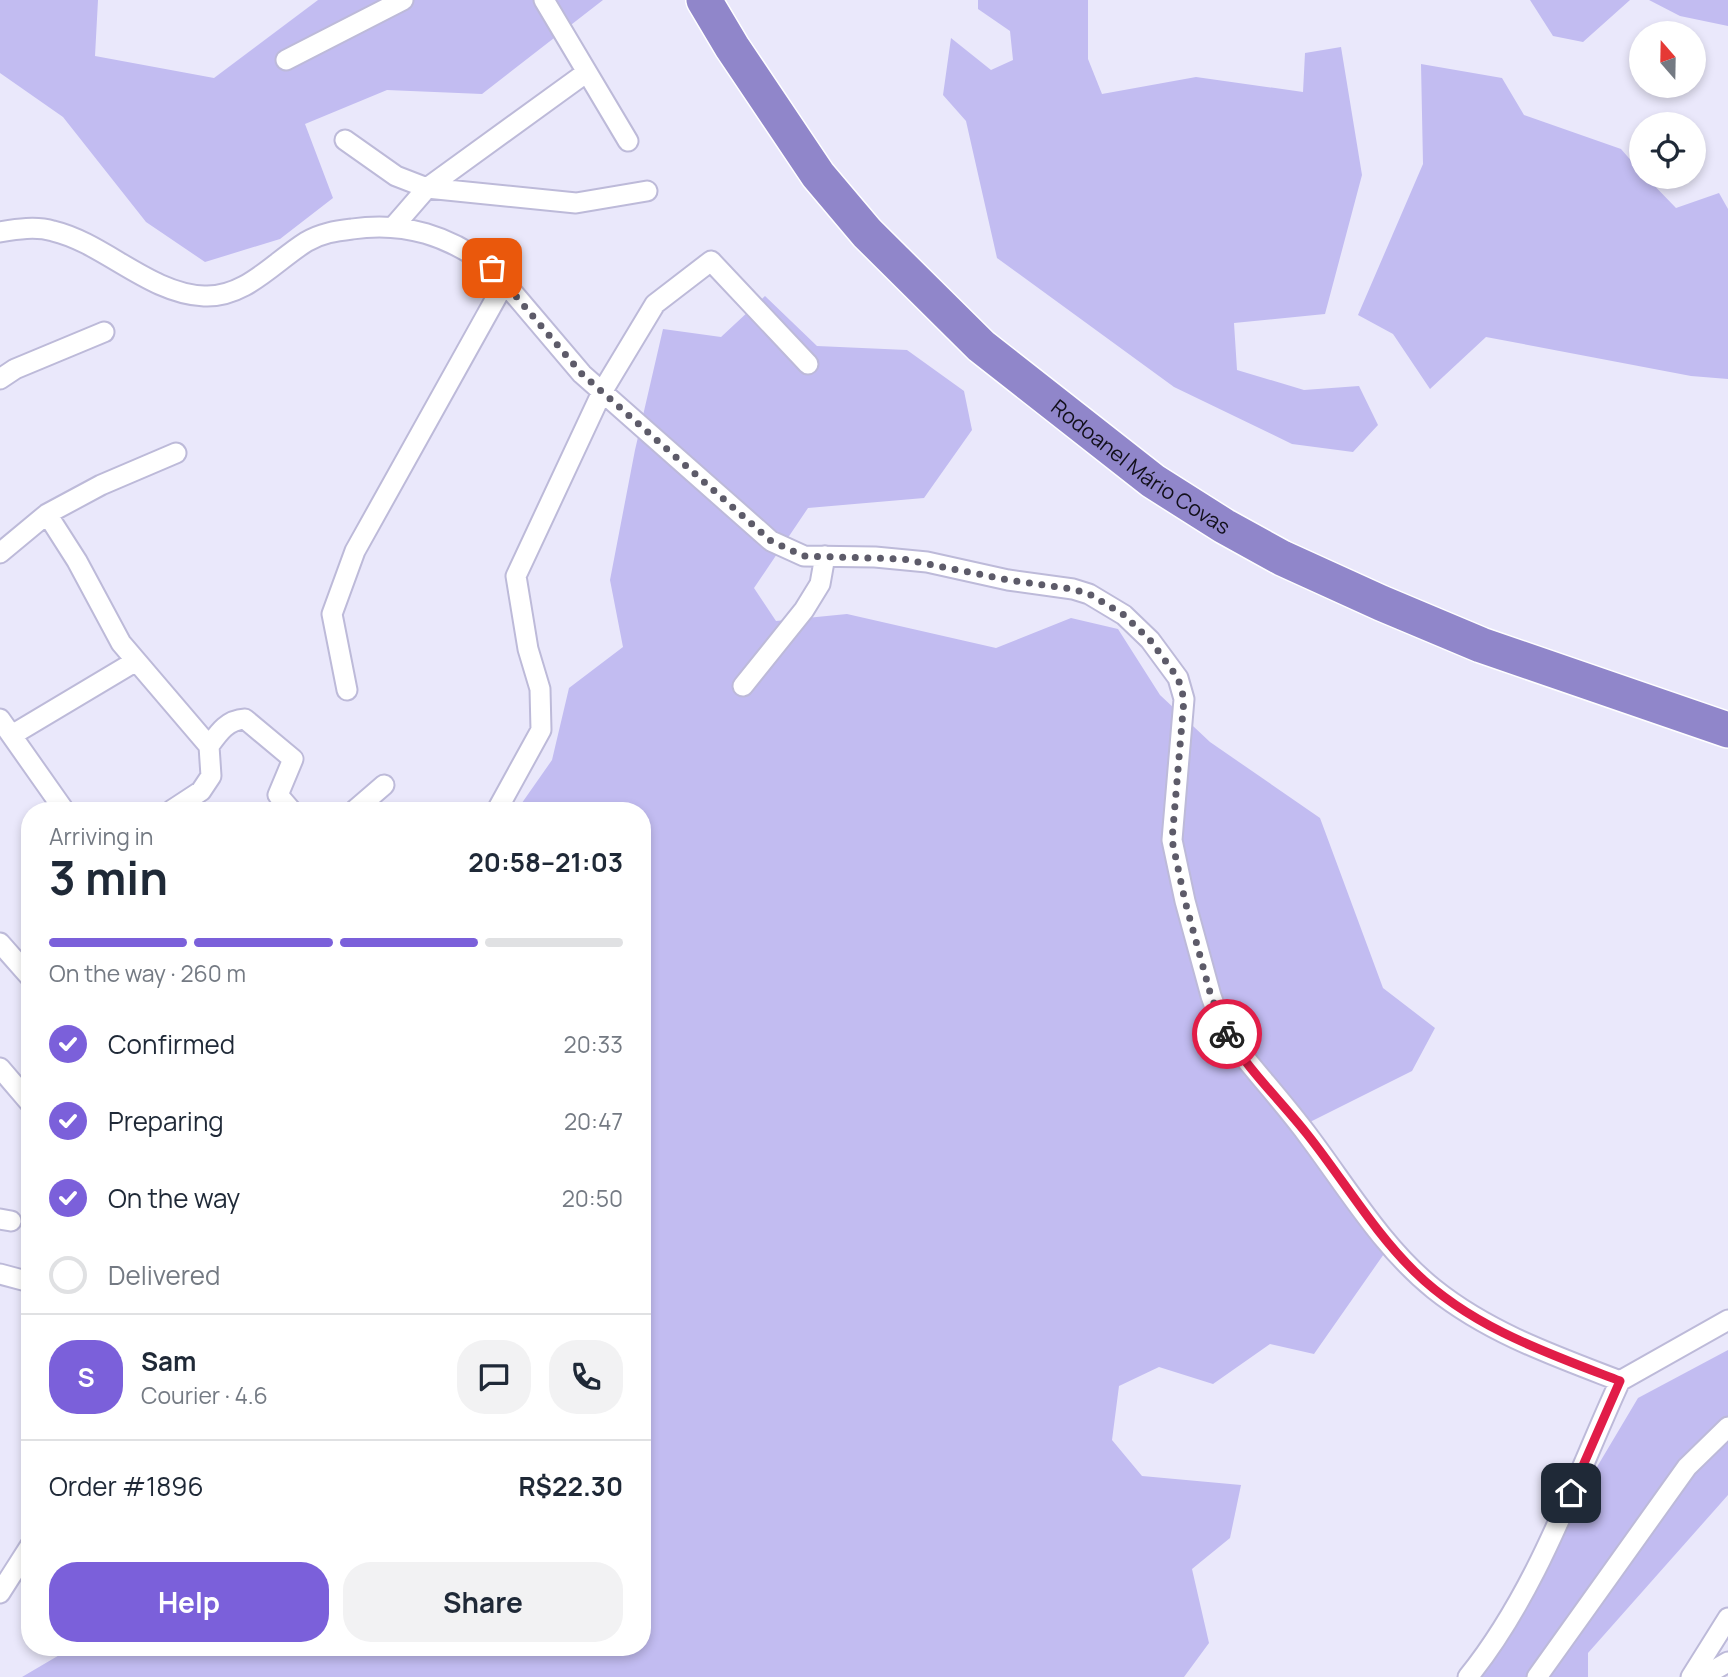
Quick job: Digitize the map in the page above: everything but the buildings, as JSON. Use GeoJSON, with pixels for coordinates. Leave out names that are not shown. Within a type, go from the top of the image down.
{"type":"FeatureCollection","features":[{"type":"Feature","properties":{"kind":"highway","name":"Rodoanel Mário Covas"},"geometry":{"type":"LineString","coordinates":[[704,0],[732,47],[818,175],[867,233],[982,346],[1153,481],[1224,526],[1282,558],[1381,603],[1481,645],[1728,730]]}},
{"type":"Feature","properties":{"kind":"street"},"geometry":{"type":"LineString","coordinates":[[286,60],[403,0]]}},
{"type":"Feature","properties":{"kind":"street"},"geometry":{"type":"LineString","coordinates":[[544,0],[628,141]]}},
{"type":"Feature","properties":{"kind":"street"},"geometry":{"type":"LineString","coordinates":[[394,226],[427,188],[587,72]]}},
{"type":"Feature","properties":{"kind":"street"},"geometry":{"type":"LineString","coordinates":[[345,140],[396,176],[427,188],[576,203],[648,191]]}},
{"type":"Feature","properties":{"kind":"street"},"geometry":{"type":"LineString","coordinates":[[0,232],[35,228],[57,232],[162,284],[204,296],[236,291],[317,237],[370,226],[394,226],[435,235],[492,268],[562,352],[602,392],[628,412],[771,541],[804,556],[915,561],[1008,580],[1073,589],[1089,594],[1124,615],[1150,640],[1178,678],[1184,699],[1172,840],[1185,901],[1211,996],[1229,1038],[1307,1135],[1394,1251],[1436,1291],[1502,1334],[1620,1381]]}},
{"type":"Feature","properties":{"kind":"street"},"geometry":{"type":"LineString","coordinates":[[500,802],[541,730],[540,689],[528,649],[516,576],[602,392],[655,304],[711,261],[808,364]]}},
{"type":"Feature","properties":{"kind":"street"},"geometry":{"type":"LineString","coordinates":[[347,690],[332,614],[355,551],[505,282]]}},
{"type":"Feature","properties":{"kind":"street"},"geometry":{"type":"LineString","coordinates":[[0,379],[15,369],[104,332]]}},
{"type":"Feature","properties":{"kind":"street"},"geometry":{"type":"LineString","coordinates":[[0,553],[47,514],[101,485],[176,453]]}},
{"type":"Feature","properties":{"kind":"street"},"geometry":{"type":"LineString","coordinates":[[47,514],[77,561],[121,643],[209,746],[211,776],[201,791],[184,802]]}},
{"type":"Feature","properties":{"kind":"street"},"geometry":{"type":"LineString","coordinates":[[743,686],[804,610],[820,584],[825,556]]}},
{"type":"Feature","properties":{"kind":"street"},"geometry":{"type":"LineString","coordinates":[[12,735],[136,661]]}},
{"type":"Feature","properties":{"kind":"street"},"geometry":{"type":"LineString","coordinates":[[0,719],[58,802]]}},
{"type":"Feature","properties":{"kind":"street"},"geometry":{"type":"LineString","coordinates":[[209,746],[228,724],[234,720],[245,719],[293,759],[278,794],[284,802]]}},
{"type":"Feature","properties":{"kind":"street"},"geometry":{"type":"LineString","coordinates":[[364,802],[384,785]]}},
{"type":"Feature","properties":{"kind":"street"},"geometry":{"type":"LineString","coordinates":[[0,943],[21,967]]}},
{"type":"Feature","properties":{"kind":"street"},"geometry":{"type":"LineString","coordinates":[[0,1068],[21,1092]]}},
{"type":"Feature","properties":{"kind":"street"},"geometry":{"type":"LineString","coordinates":[[0,1274],[21,1280]]}},
{"type":"Feature","properties":{"kind":"street"},"geometry":{"type":"LineString","coordinates":[[1468,1677],[1499,1632],[1541,1560],[1620,1381],[1728,1320]]}},
{"type":"Feature","properties":{"kind":"street"},"geometry":{"type":"LineString","coordinates":[[1537,1677],[1687,1467],[1728,1427]]}},
{"type":"Feature","properties":{"kind":"street"},"geometry":{"type":"LineString","coordinates":[[0,1593],[21,1560]]}},
{"type":"Feature","properties":{"kind":"street"},"geometry":{"type":"LineString","coordinates":[[1691,1677],[1728,1618]]}},
{"type":"Feature","properties":{"kind":"street"},"geometry":{"type":"LineString","coordinates":[[1702,1677],[1728,1662]]}},
{"type":"Feature","properties":{"kind":"shaded area"},"geometry":{"type":"Polygon","coordinates":[[[0,0],[98,0],[95,56],[214,78],[318,0],[603,0],[482,94],[387,90],[305,124],[333,198],[280,239],[205,262],[146,222],[63,117],[0,73],[0,0]]]}},
{"type":"Feature","properties":{"kind":"shaded area"},"geometry":{"type":"Polygon","coordinates":[[[978,0],[1088,0],[1088,59],[1102,94],[1196,77],[1303,92],[1305,53],[1341,47],[1362,175],[1325,314],[1234,323],[1237,370],[1304,390],[1359,386],[1378,425],[1353,452],[1292,444],[1174,387],[997,258],[966,121],[943,95],[951,38],[991,70],[1013,60],[1010,31],[978,9],[978,0]]]}},
{"type":"Feature","properties":{"kind":"shaded area"},"geometry":{"type":"Polygon","coordinates":[[[1530,0],[1630,0],[1583,42],[1553,36],[1530,0]]]}},
{"type":"Feature","properties":{"kind":"shaded area"},"geometry":{"type":"Polygon","coordinates":[[[1649,0],[1728,0],[1728,26],[1680,16],[1649,0]]]}},
{"type":"Feature","properties":{"kind":"shaded area"},"geometry":{"type":"Polygon","coordinates":[[[1421,64],[1502,78],[1524,115],[1621,149],[1629,158],[1629,189],[1658,189],[1676,208],[1719,193],[1728,209],[1728,379],[1691,376],[1486,337],[1430,389],[1393,334],[1358,315],[1423,164],[1421,64]]]}},
{"type":"Feature","properties":{"kind":"shaded area"},"geometry":{"type":"Polygon","coordinates":[[[765,296],[817,346],[907,350],[964,391],[972,430],[924,498],[808,508],[754,588],[776,621],[847,614],[996,648],[1071,618],[1118,629],[1160,695],[1210,742],[1320,818],[1383,988],[1435,1028],[1412,1071],[1294,1130],[1386,1251],[1314,1354],[1270,1344],[1213,1384],[1159,1367],[1119,1386],[1112,1440],[1142,1476],[1241,1485],[1230,1538],[1192,1569],[1209,1643],[1184,1677],[22,1677],[58,1656],[651,1656],[651,802],[523,802],[552,760],[569,688],[623,647],[610,580],[635,450],[663,329],[721,337],[765,296]]]}},
{"type":"Feature","properties":{"kind":"shaded area"},"geometry":{"type":"Polygon","coordinates":[[[1728,1350],[1728,1495],[1588,1653],[1588,1677],[1472,1677],[1638,1398],[1728,1350]]]}},
{"type":"Feature","properties":{"kind":"way so far"},"geometry":{"type":"LineString","coordinates":[[492,268],[582,374],[771,541],[804,556],[903,559],[1008,580],[1073,589],[1089,594],[1124,615],[1150,640],[1178,678],[1184,699],[1172,840],[1185,901],[1211,996],[1227,1034]]}},
{"type":"Feature","properties":{"kind":"route"},"geometry":{"type":"LineString","coordinates":[[1227,1034],[1394,1251],[1436,1291],[1502,1334],[1620,1381],[1571,1493]]}}]}
